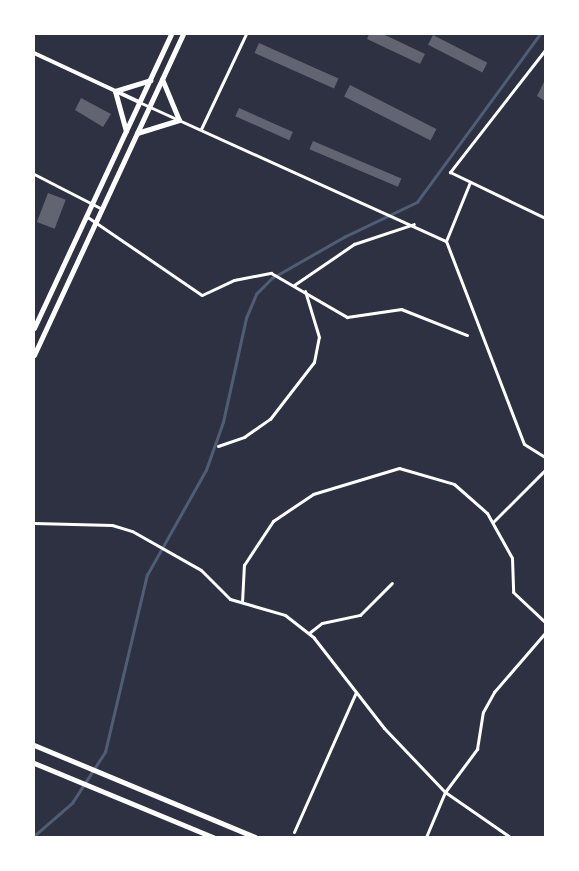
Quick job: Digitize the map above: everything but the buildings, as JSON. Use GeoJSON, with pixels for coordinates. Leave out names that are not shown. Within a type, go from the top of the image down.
{"type":"FeatureCollection","features":[{"type":"Feature","properties":{"kind":"main road"},"geometry":{"type":"LineString","coordinates":[[34,328],[171,34]]}},
{"type":"Feature","properties":{"kind":"main road"},"geometry":{"type":"LineString","coordinates":[[34,355],[182,34]]}},
{"type":"Feature","properties":{"kind":"main road"},"geometry":{"type":"LineString","coordinates":[[137,133],[179,120],[162,79]]}},
{"type":"Feature","properties":{"kind":"main road"},"geometry":{"type":"LineString","coordinates":[[126,131],[115,91],[150,80]]}},
{"type":"Feature","properties":{"kind":"main road"},"geometry":{"type":"LineString","coordinates":[[34,745],[255,837]]}},
{"type":"Feature","properties":{"kind":"main road"},"geometry":{"type":"LineString","coordinates":[[34,763],[116,795],[213,837]]}},
{"type":"Feature","properties":{"kind":"street"},"geometry":{"type":"LineString","coordinates":[[201,129],[246,34]]}},
{"type":"Feature","properties":{"kind":"street"},"geometry":{"type":"LineString","coordinates":[[545,50],[450,172],[545,218]]}},
{"type":"Feature","properties":{"kind":"street"},"geometry":{"type":"LineString","coordinates":[[34,53],[446,240],[524,444],[545,456]]}},
{"type":"Feature","properties":{"kind":"street"},"geometry":{"type":"LineString","coordinates":[[34,174],[102,209]]}},
{"type":"Feature","properties":{"kind":"street"},"geometry":{"type":"LineString","coordinates":[[446,240],[470,182]]}},
{"type":"Feature","properties":{"kind":"street"},"geometry":{"type":"LineString","coordinates":[[86,216],[202,295],[234,280],[271,272],[280,280],[304,290],[347,317],[402,309],[467,335]]}},
{"type":"Feature","properties":{"kind":"street"},"geometry":{"type":"LineString","coordinates":[[294,285],[354,244],[414,224]]}},
{"type":"Feature","properties":{"kind":"street"},"geometry":{"type":"LineString","coordinates":[[218,446],[244,437],[270,419],[314,362],[319,337],[304,290]]}},
{"type":"Feature","properties":{"kind":"street"},"geometry":{"type":"LineString","coordinates":[[242,602],[244,565],[273,521],[313,494],[399,468],[454,484],[493,522],[512,558],[513,592],[545,622]]}},
{"type":"Feature","properties":{"kind":"street"},"geometry":{"type":"LineString","coordinates":[[493,522],[545,470]]}},
{"type":"Feature","properties":{"kind":"street"},"geometry":{"type":"LineString","coordinates":[[34,523],[112,525],[132,531],[149,544],[201,570],[230,599],[285,615],[309,633],[356,692],[445,792],[510,837]]}},
{"type":"Feature","properties":{"kind":"street"},"geometry":{"type":"LineString","coordinates":[[309,633],[322,624],[360,615],[392,583]]}},
{"type":"Feature","properties":{"kind":"street"},"geometry":{"type":"LineString","coordinates":[[426,837],[445,792],[477,750],[483,712],[494,692],[545,633]]}},
{"type":"Feature","properties":{"kind":"street"},"geometry":{"type":"LineString","coordinates":[[294,832],[356,692]]}},
{"type":"Feature","properties":{"kind":"waterway"},"geometry":{"type":"LineString","coordinates":[[34,836],[72,803],[105,752],[147,575],[206,470],[223,422],[246,318],[256,294],[272,278],[344,237],[417,202],[540,34]]}}]}
